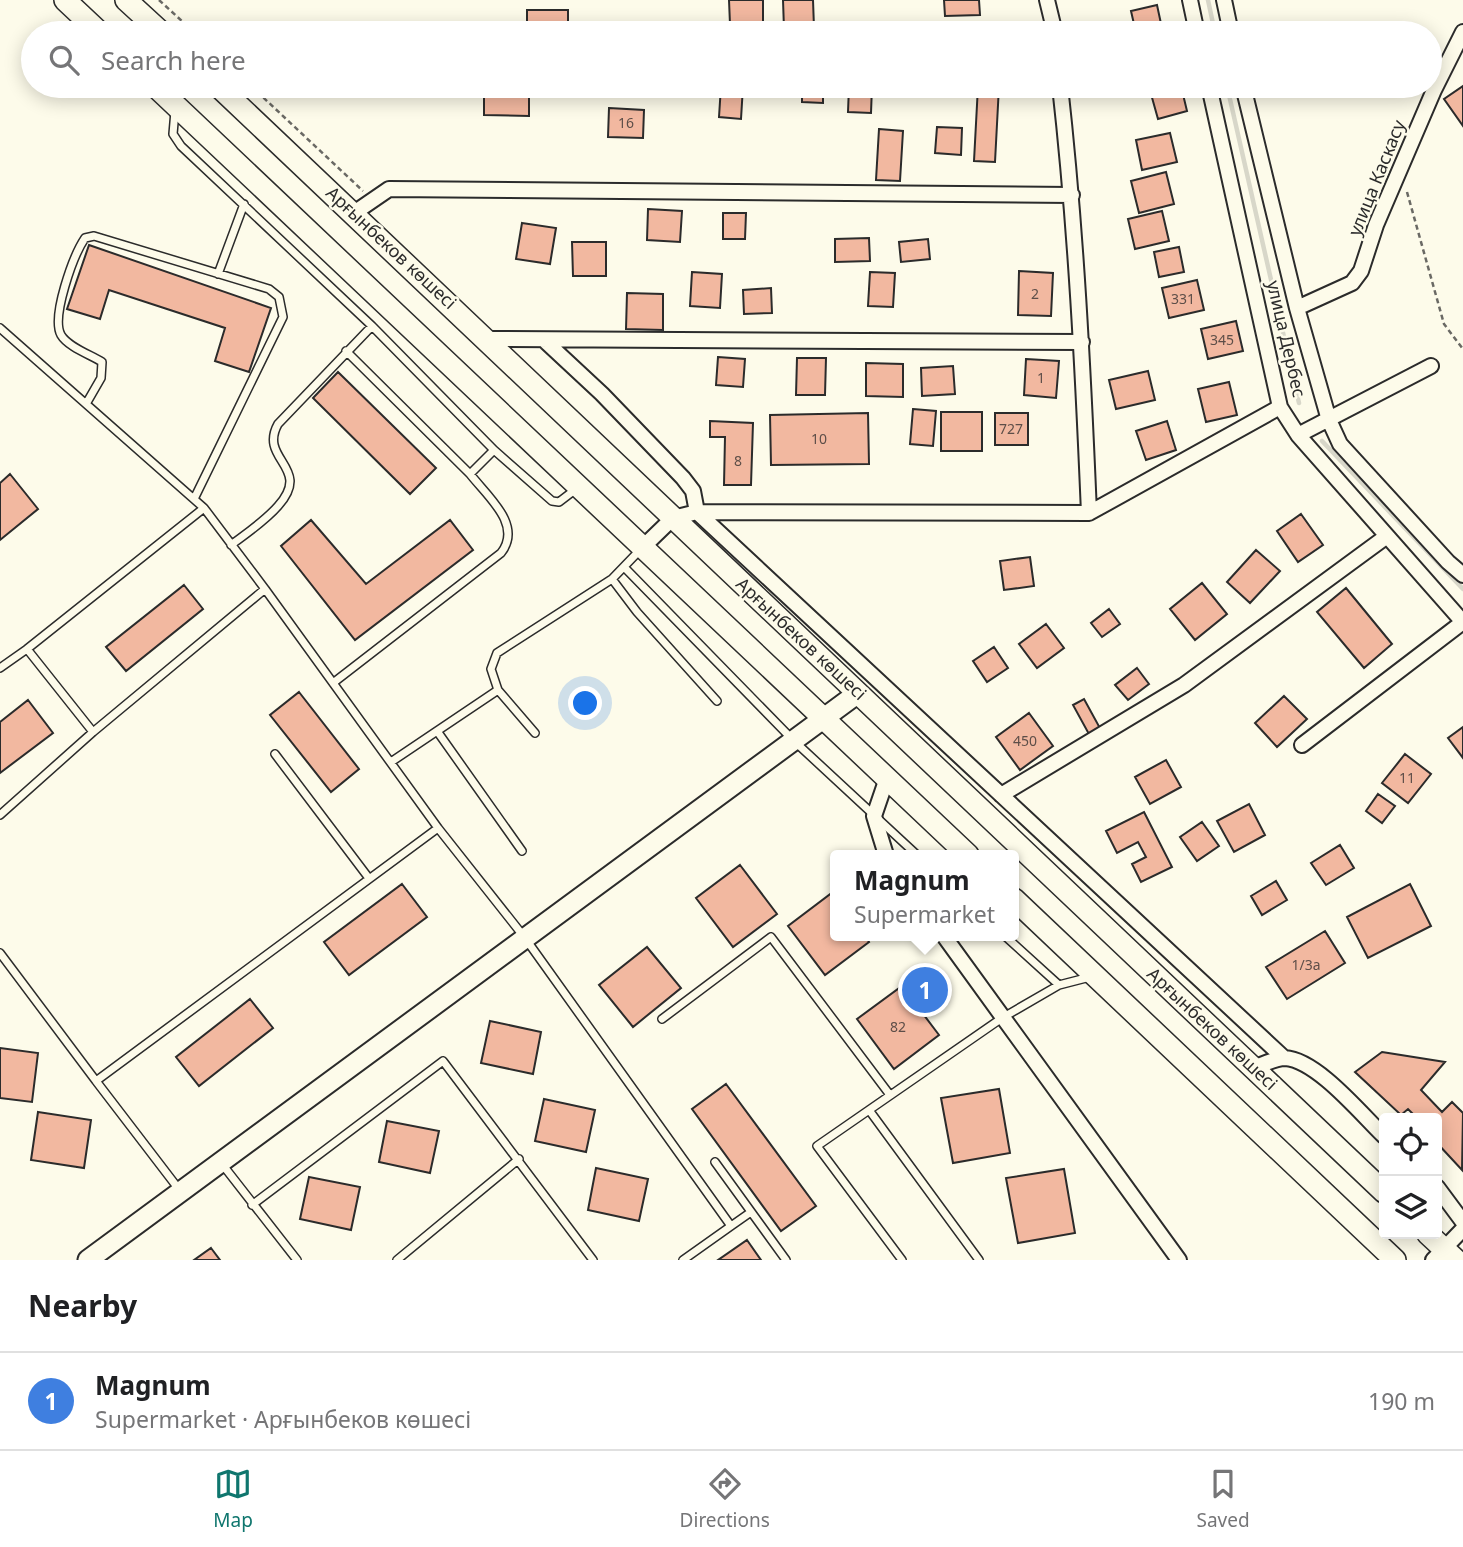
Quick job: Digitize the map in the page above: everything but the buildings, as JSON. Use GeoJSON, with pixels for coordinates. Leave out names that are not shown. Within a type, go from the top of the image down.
{"type":"FeatureCollection","features":[{"type":"Feature","properties":{"kind":"main road"},"geometry":{"type":"LineString","coordinates":[[65,0],[87,21]]}},
{"type":"Feature","properties":{"kind":"main road"},"geometry":{"type":"LineString","coordinates":[[126,0],[149,21]]}},
{"type":"Feature","properties":{"kind":"main road"},"geometry":{"type":"LineString","coordinates":[[168,98],[963,850]]}},
{"type":"Feature","properties":{"kind":"main road","name":"Арғынбеков көшесі"},"geometry":{"type":"LineString","coordinates":[[231,98],[1379,1187]]}},
{"type":"Feature","properties":{"kind":"main road"},"geometry":{"type":"LineString","coordinates":[[1019,905],[1395,1260]]}},
{"type":"Feature","properties":{"kind":"main road"},"geometry":{"type":"LineString","coordinates":[[1432,1239],[1445,1257]]}},
{"type":"Feature","properties":{"kind":"street"},"geometry":{"type":"LineString","coordinates":[[1047,0],[1052,21]]}},
{"type":"Feature","properties":{"kind":"street"},"geometry":{"type":"LineString","coordinates":[[1190,0],[1194,21]]}},
{"type":"Feature","properties":{"kind":"street"},"geometry":{"type":"LineString","coordinates":[[1224,0],[1228,21]]}},
{"type":"Feature","properties":{"kind":"street","name":"улица Каскасу"},"geometry":{"type":"LineString","coordinates":[[1442,74],[1463,32]]}},
{"type":"Feature","properties":{"kind":"street"},"geometry":{"type":"LineString","coordinates":[[1061,98],[1072,195],[1082,342],[1089,513]]}},
{"type":"Feature","properties":{"kind":"street","name":"улица Дербес"},"geometry":{"type":"LineString","coordinates":[[1212,98],[1280,407],[1298,435],[1463,622]]}},
{"type":"Feature","properties":{"kind":"street","name":"улица Дербес"},"geometry":{"type":"LineString","coordinates":[[1246,98],[1297,308],[1329,420],[1340,444],[1463,575]]}},
{"type":"Feature","properties":{"kind":"street","name":"улица Каскасу"},"geometry":{"type":"LineString","coordinates":[[1297,308],[1352,283],[1361,271],[1376,225],[1431,98]]}},
{"type":"Feature","properties":{"kind":"street"},"geometry":{"type":"LineString","coordinates":[[354,213],[389,189],[1072,195]]}},
{"type":"Feature","properties":{"kind":"street"},"geometry":{"type":"LineString","coordinates":[[487,339],[1082,342]]}},
{"type":"Feature","properties":{"kind":"street"},"geometry":{"type":"LineString","coordinates":[[544,340],[602,394],[684,478],[693,491],[697,512],[1284,1058],[1303,1064],[1325,1079],[1379,1131]]}},
{"type":"Feature","properties":{"kind":"street"},"geometry":{"type":"LineString","coordinates":[[1298,435],[1431,366]]}},
{"type":"Feature","properties":{"kind":"street"},"geometry":{"type":"LineString","coordinates":[[643,547],[673,518],[697,512],[1089,513],[1280,407]]}},
{"type":"Feature","properties":{"kind":"street"},"geometry":{"type":"LineString","coordinates":[[1001,795],[1184,685],[1387,536]]}},
{"type":"Feature","properties":{"kind":"street"},"geometry":{"type":"LineString","coordinates":[[1302,745],[1463,622]]}},
{"type":"Feature","properties":{"kind":"street"},"geometry":{"type":"LineString","coordinates":[[88,1260],[858,693]]}},
{"type":"Feature","properties":{"kind":"street"},"geometry":{"type":"LineString","coordinates":[[885,850],[874,816],[887,778]]}},
{"type":"Feature","properties":{"kind":"street"},"geometry":{"type":"LineString","coordinates":[[948,941],[1180,1260]]}},
{"type":"Feature","properties":{"kind":"street"},"geometry":{"type":"LineString","coordinates":[[1253,1068],[1284,1058]]}},
{"type":"Feature","properties":{"kind":"street"},"geometry":{"type":"LineString","coordinates":[[1442,1194],[1463,1222]]}},
{"type":"Feature","properties":{"kind":"street"},"geometry":{"type":"LineString","coordinates":[[1445,1257],[1463,1229]]}},
{"type":"Feature","properties":{"kind":"lane"},"geometry":{"type":"LineString","coordinates":[[175,104],[173,134],[181,146],[372,326],[494,450],[552,501],[559,502],[579,487]]}},
{"type":"Feature","properties":{"kind":"lane"},"geometry":{"type":"LineString","coordinates":[[219,274],[244,204]]}},
{"type":"Feature","properties":{"kind":"lane"},"geometry":{"type":"LineString","coordinates":[[86,404],[101,378],[102,362],[63,338],[56,322],[77,250],[85,238],[94,236],[269,289],[279,297],[283,317],[194,499]]}},
{"type":"Feature","properties":{"kind":"lane"},"geometry":{"type":"LineString","coordinates":[[232,545],[280,505],[289,488],[290,474],[272,446],[271,437],[278,424],[372,326]]}},
{"type":"Feature","properties":{"kind":"lane"},"geometry":{"type":"LineString","coordinates":[[0,328],[204,508],[438,828],[524,938],[731,1226]]}},
{"type":"Feature","properties":{"kind":"lane"},"geometry":{"type":"LineString","coordinates":[[333,683],[501,553],[509,543],[510,531],[506,520],[470,474],[346,351]]}},
{"type":"Feature","properties":{"kind":"lane"},"geometry":{"type":"LineString","coordinates":[[470,474],[494,450]]}},
{"type":"Feature","properties":{"kind":"lane"},"geometry":{"type":"LineString","coordinates":[[0,668],[204,508]]}},
{"type":"Feature","properties":{"kind":"lane"},"geometry":{"type":"LineString","coordinates":[[534,733],[498,690],[491,669],[497,653],[612,579],[643,547]]}},
{"type":"Feature","properties":{"kind":"lane"},"geometry":{"type":"LineString","coordinates":[[625,568],[793,740],[911,850]]}},
{"type":"Feature","properties":{"kind":"lane"},"geometry":{"type":"LineString","coordinates":[[612,579],[637,612],[717,701]]}},
{"type":"Feature","properties":{"kind":"lane"},"geometry":{"type":"LineString","coordinates":[[0,815],[93,732],[265,590]]}},
{"type":"Feature","properties":{"kind":"lane"},"geometry":{"type":"LineString","coordinates":[[27,649],[93,732]]}},
{"type":"Feature","properties":{"kind":"lane"},"geometry":{"type":"LineString","coordinates":[[391,762],[498,690]]}},
{"type":"Feature","properties":{"kind":"lane"},"geometry":{"type":"LineString","coordinates":[[438,731],[522,850]]}},
{"type":"Feature","properties":{"kind":"lane"},"geometry":{"type":"LineString","coordinates":[[275,754],[368,877]]}},
{"type":"Feature","properties":{"kind":"lane"},"geometry":{"type":"LineString","coordinates":[[96,1081],[368,877],[438,828]]}},
{"type":"Feature","properties":{"kind":"lane"},"geometry":{"type":"LineString","coordinates":[[662,1019],[771,937],[890,1095]]}},
{"type":"Feature","properties":{"kind":"lane"},"geometry":{"type":"LineString","coordinates":[[1011,941],[1059,985]]}},
{"type":"Feature","properties":{"kind":"lane"},"geometry":{"type":"LineString","coordinates":[[0,953],[182,1192]]}},
{"type":"Feature","properties":{"kind":"lane"},"geometry":{"type":"LineString","coordinates":[[902,1260],[817,1146],[1002,1018],[1059,985],[1095,976]]}},
{"type":"Feature","properties":{"kind":"lane"},"geometry":{"type":"LineString","coordinates":[[253,1205],[443,1061],[593,1260]]}},
{"type":"Feature","properties":{"kind":"lane"},"geometry":{"type":"LineString","coordinates":[[869,1110],[979,1260]]}},
{"type":"Feature","properties":{"kind":"lane"},"geometry":{"type":"LineString","coordinates":[[397,1260],[519,1159]]}},
{"type":"Feature","properties":{"kind":"lane"},"geometry":{"type":"LineString","coordinates":[[221,1163],[297,1260]]}},
{"type":"Feature","properties":{"kind":"lane"},"geometry":{"type":"LineString","coordinates":[[715,1163],[786,1260]]}},
{"type":"Feature","properties":{"kind":"lane"},"geometry":{"type":"LineString","coordinates":[[683,1260],[751,1212]]}},
{"type":"Feature","properties":{"kind":"path"},"geometry":{"type":"LineString","coordinates":[[159,0],[182,21]]}},
{"type":"Feature","properties":{"kind":"path"},"geometry":{"type":"LineString","coordinates":[[264,98],[373,200]]}},
{"type":"Feature","properties":{"kind":"path"},"geometry":{"type":"LineString","coordinates":[[1401,171],[1444,324],[1463,349]]}},
{"type":"Feature","properties":{"kind":"waterway"},"geometry":{"type":"LineString","coordinates":[[1208,0],[1212,21]]}},
{"type":"Feature","properties":{"kind":"waterway"},"geometry":{"type":"LineString","coordinates":[[1230,98],[1299,403]]}},
{"type":"Feature","properties":{"kind":"waterway"},"geometry":{"type":"LineString","coordinates":[[1322,441],[1463,589]]}},
{"type":"Feature","properties":{"kind":"place","name":"Magnum"},"geometry":{"type":"Point","coordinates":[925,990]}}]}
